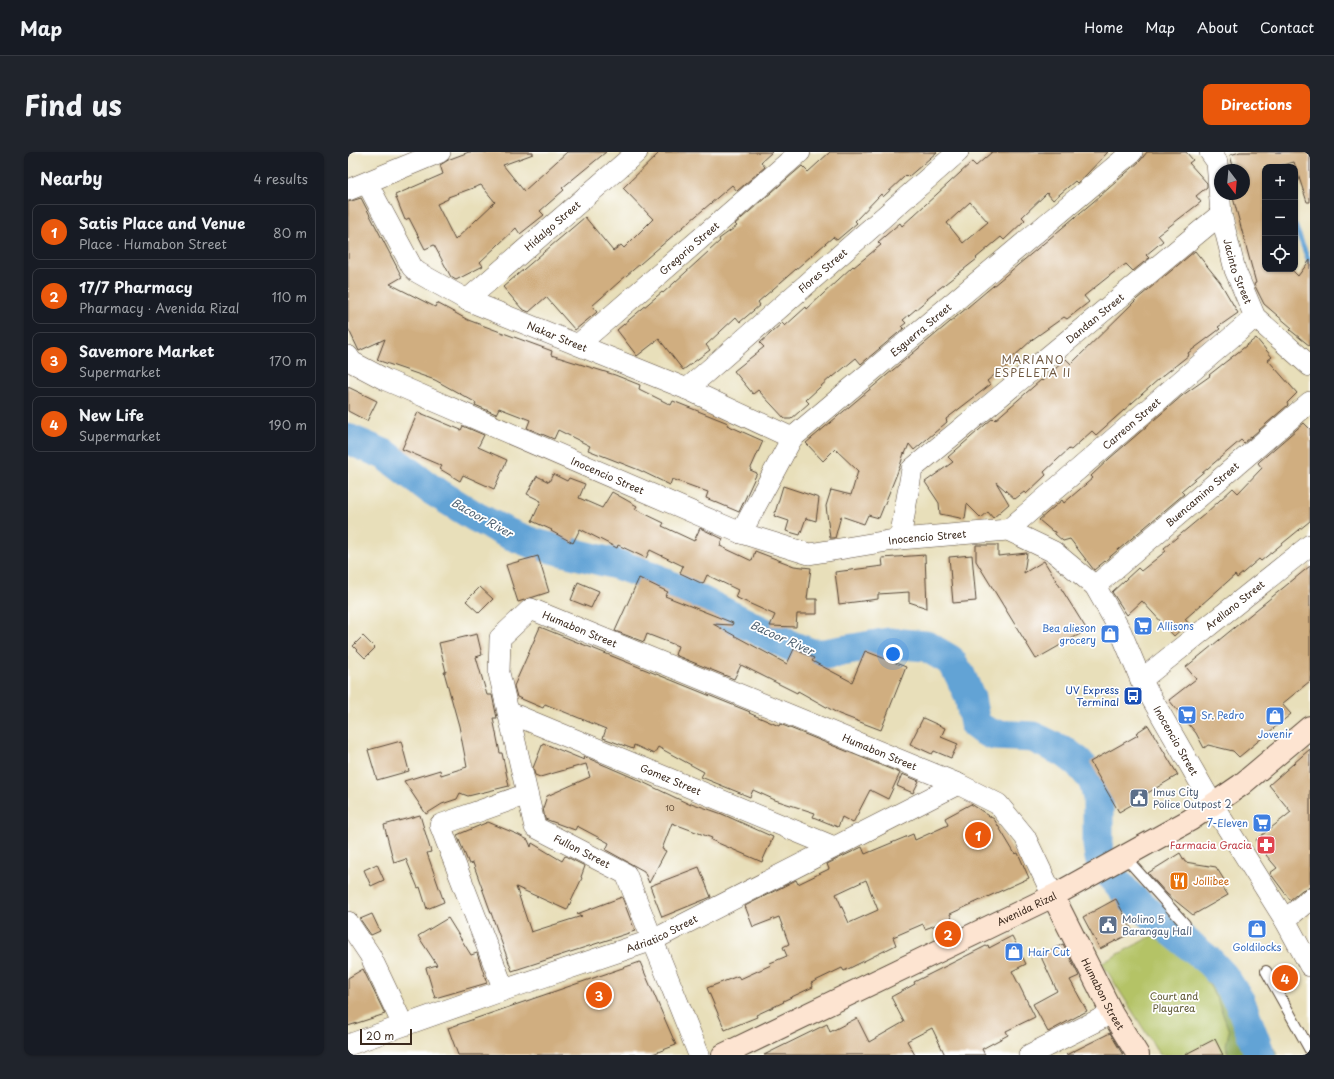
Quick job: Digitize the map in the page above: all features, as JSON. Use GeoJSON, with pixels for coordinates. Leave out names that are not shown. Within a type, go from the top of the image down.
{"type":"FeatureCollection","features":[{"type":"Feature","properties":{"kind":"main road","name":"Avenida Rizal"},"geometry":{"type":"LineString","coordinates":[[723,1055],[1053,896],[1190,820],[1213,805],[1266,765],[1310,727]]}},
{"type":"Feature","properties":{"kind":"main road","name":"Humabon Street"},"geometry":{"type":"LineString","coordinates":[[1053,896],[1112,1013],[1138,1055]]}},
{"type":"Feature","properties":{"kind":"street"},"geometry":{"type":"LineString","coordinates":[[358,186],[440,152]]}},
{"type":"Feature","properties":{"kind":"street","name":"Hidalgo Street"},"geometry":{"type":"LineString","coordinates":[[468,300],[637,152]]}},
{"type":"Feature","properties":{"kind":"street","name":"Gregorio Street"},"geometry":{"type":"LineString","coordinates":[[579,344],[800,152]]}},
{"type":"Feature","properties":{"kind":"street","name":"Flores Street"},"geometry":{"type":"LineString","coordinates":[[687,389],[958,152]]}},
{"type":"Feature","properties":{"kind":"street","name":"Esguerra Street"},"geometry":{"type":"LineString","coordinates":[[741,533],[792,438],[1132,152]]}},
{"type":"Feature","properties":{"kind":"street","name":"Jacinto Street"},"geometry":{"type":"LineString","coordinates":[[1210,152],[1217,162],[1221,214],[1235,270],[1255,317],[1310,366]]}},
{"type":"Feature","properties":{"kind":"street","name":"Nakar Street"},"geometry":{"type":"LineString","coordinates":[[358,186],[412,267],[417,272],[468,300],[687,389],[792,438]]}},
{"type":"Feature","properties":{"kind":"street","name":"Dandan Street"},"geometry":{"type":"LineString","coordinates":[[900,539],[912,469],[1221,214]]}},
{"type":"Feature","properties":{"kind":"street","name":"Carreon Street"},"geometry":{"type":"LineString","coordinates":[[1008,530],[1255,317]]}},
{"type":"Feature","properties":{"kind":"street","name":"Inocencio Street"},"geometry":{"type":"LineString","coordinates":[[348,356],[352,362],[386,380],[741,533],[809,554],[900,539],[1008,530],[1054,552],[1095,586],[1121,632],[1141,680],[1213,805],[1285,920],[1310,966]]}},
{"type":"Feature","properties":{"kind":"street","name":"Buencamino Street"},"geometry":{"type":"LineString","coordinates":[[1095,586],[1310,402]]}},
{"type":"Feature","properties":{"kind":"street","name":"Arellano Street"},"geometry":{"type":"LineString","coordinates":[[1141,680],[1310,545]]}},
{"type":"Feature","properties":{"kind":"street","name":"Humabon Street"},"geometry":{"type":"LineString","coordinates":[[500,638],[532,609],[958,784],[998,804],[1026,837],[1053,896]]}},
{"type":"Feature","properties":{"kind":"street","name":"Fullon Street"},"geometry":{"type":"LineString","coordinates":[[500,638],[499,673],[535,827],[626,874],[654,940],[699,1055]]}},
{"type":"Feature","properties":{"kind":"street","name":"Gomez Street"},"geometry":{"type":"LineString","coordinates":[[508,712],[834,847]]}},
{"type":"Feature","properties":{"kind":"street","name":"Adriatico Street"},"geometry":{"type":"LineString","coordinates":[[348,1045],[504,990],[654,940],[958,784]]}},
{"type":"Feature","properties":{"kind":"street"},"geometry":{"type":"LineString","coordinates":[[504,990],[440,825],[527,794]]}},
{"type":"Feature","properties":{"kind":"street"},"geometry":{"type":"LineString","coordinates":[[1285,920],[1310,899]]}},
{"type":"Feature","properties":{"kind":"street"},"geometry":{"type":"LineString","coordinates":[[348,922],[370,955],[403,1025]]}},
{"type":"Feature","properties":{"kind":"street"},"geometry":{"type":"LineString","coordinates":[[1029,1055],[1112,1013]]}},
{"type":"Feature","properties":{"kind":"lane"},"geometry":{"type":"LineString","coordinates":[[1121,858],[1185,924]]}},
{"type":"Feature","properties":{"kind":"lane"},"geometry":{"type":"LineString","coordinates":[[1266,971],[1310,1050]]}},
{"type":"Feature","properties":{"kind":"green space"},"geometry":{"type":"Polygon","coordinates":[[[1115,874],[1232,971],[1246,994],[1256,1020],[1278,1055],[1229,1055],[1226,1045],[1229,1031],[1217,999],[1205,977],[1184,954],[1120,901],[1104,882],[1115,874]]]}},
{"type":"Feature","properties":{"kind":"green space","name":"Court and Playarea"},"geometry":{"type":"Polygon","coordinates":[[[1157,933],[1207,976],[1237,1032],[1226,1049],[1228,1055],[1160,1055],[1102,963],[1157,933]]]}},
{"type":"Feature","properties":{"kind":"building"},"geometry":{"type":"Polygon","coordinates":[[[469,152],[533,152],[533,154],[503,165],[524,191],[567,152],[606,152],[562,188],[564,190],[540,211],[544,215],[520,234],[516,228],[480,262],[483,266],[456,280],[451,277],[434,245],[425,249],[409,218],[405,220],[395,195],[443,174],[440,165],[450,159],[469,152]],[[481,185],[448,197],[448,199],[437,204],[455,240],[495,202],[481,185]]]}},
{"type":"Feature","properties":{"kind":"building"},"geometry":{"type":"Polygon","coordinates":[[[660,152],[772,152],[761,162],[765,167],[737,191],[732,185],[592,306],[597,312],[575,330],[546,297],[529,312],[522,309],[503,287],[585,217],[613,251],[621,245],[624,248],[653,219],[623,188],[660,152]]]}},
{"type":"Feature","properties":{"kind":"building"},"geometry":{"type":"Polygon","coordinates":[[[830,152],[937,152],[908,177],[906,175],[883,197],[881,194],[855,221],[857,223],[837,240],[833,237],[758,302],[760,305],[740,322],[736,317],[706,345],[710,350],[683,370],[659,339],[637,356],[617,330],[662,292],[663,293],[720,241],[719,239],[737,226],[735,224],[802,166],[808,172],[830,152]]]}},
{"type":"Feature","properties":{"kind":"building"},"geometry":{"type":"Polygon","coordinates":[[[992,152],[1108,152],[1084,177],[1077,183],[1075,181],[1053,200],[1047,193],[1022,217],[1025,220],[1004,240],[1001,237],[976,258],[977,259],[927,298],[928,299],[903,320],[906,323],[902,326],[904,328],[861,364],[856,358],[833,377],[832,376],[806,400],[809,403],[791,419],[785,419],[758,390],[753,394],[734,371],[764,347],[760,343],[782,323],[785,326],[806,307],[807,309],[853,266],[854,267],[881,245],[878,242],[900,223],[902,226],[972,162],[976,166],[992,152]],[[970,202],[947,223],[963,243],[988,222],[970,202]]]}},
{"type":"Feature","properties":{"kind":"building"},"geometry":{"type":"Polygon","coordinates":[[[1147,152],[1186,152],[1193,160],[1189,163],[1207,183],[1207,187],[1196,196],[1201,202],[1158,235],[1163,241],[1146,255],[1149,258],[1133,271],[1126,264],[1113,273],[1084,296],[1089,302],[1067,319],[1064,317],[1033,339],[1011,359],[1012,361],[987,381],[990,385],[946,419],[947,422],[914,450],[909,444],[905,454],[904,453],[879,518],[868,515],[864,524],[841,516],[835,538],[830,538],[826,506],[831,490],[851,495],[858,471],[835,449],[823,461],[806,443],[1093,202],[1140,161],[1147,152]]]}},
{"type":"Feature","properties":{"kind":"building"},"geometry":{"type":"Polygon","coordinates":[[[1240,152],[1310,152],[1310,202],[1307,202],[1298,174],[1298,164],[1295,164],[1294,162],[1287,164],[1262,164],[1262,272],[1294,272],[1298,276],[1310,260],[1310,346],[1290,330],[1292,328],[1264,304],[1254,284],[1256,283],[1234,200],[1250,200],[1250,164],[1232,164],[1230,155],[1240,152]]]}},
{"type":"Feature","properties":{"kind":"building"},"geometry":{"type":"Polygon","coordinates":[[[361,198],[402,277],[390,284],[435,307],[437,303],[468,320],[552,351],[551,355],[615,375],[640,385],[639,389],[671,405],[673,401],[728,423],[727,425],[763,441],[750,470],[757,473],[739,512],[706,498],[708,492],[672,479],[670,485],[639,470],[588,450],[590,446],[558,430],[554,439],[527,428],[530,420],[499,408],[496,414],[475,405],[476,403],[473,401],[435,380],[377,360],[385,339],[359,351],[348,328],[348,202],[361,198]]]}},
{"type":"Feature","properties":{"kind":"building"},"geometry":{"type":"Polygon","coordinates":[[[1195,251],[1220,282],[1238,313],[1218,327],[1220,329],[1188,353],[1189,355],[1160,378],[1096,435],[1092,431],[1071,450],[1069,449],[1044,472],[1046,475],[1026,494],[1024,492],[1015,499],[996,482],[1009,504],[993,518],[988,512],[981,518],[967,504],[965,519],[940,514],[939,503],[925,482],[953,462],[948,457],[993,418],[995,420],[1041,380],[1042,381],[1066,359],[1071,364],[1137,299],[1195,251]]]}},
{"type":"Feature","properties":{"kind":"building"},"geometry":{"type":"Polygon","coordinates":[[[1256,338],[1272,357],[1268,360],[1297,393],[1287,403],[1288,405],[1244,443],[1241,440],[1181,491],[1184,494],[1105,561],[1094,570],[1070,539],[1063,541],[1055,534],[1055,532],[1039,520],[1062,500],[1064,503],[1093,478],[1091,476],[1110,458],[1183,395],[1210,376],[1209,375],[1256,338]]]}},
{"type":"Feature","properties":{"kind":"building"},"geometry":{"type":"Polygon","coordinates":[[[348,387],[377,401],[367,421],[348,411],[348,387]]]}},
{"type":"Feature","properties":{"kind":"building"},"geometry":{"type":"Polygon","coordinates":[[[418,412],[461,430],[463,426],[484,435],[478,447],[507,460],[494,489],[463,475],[460,481],[440,469],[442,466],[402,449],[418,412]]]}},
{"type":"Feature","properties":{"kind":"building"},"geometry":{"type":"Polygon","coordinates":[[[1304,423],[1310,429],[1310,521],[1261,561],[1259,559],[1237,578],[1235,575],[1185,619],[1188,623],[1174,636],[1142,601],[1127,615],[1112,592],[1138,568],[1141,571],[1166,551],[1164,548],[1205,514],[1233,488],[1238,493],[1262,468],[1258,463],[1304,423]]]}},
{"type":"Feature","properties":{"kind":"building"},"geometry":{"type":"Polygon","coordinates":[[[553,474],[567,481],[569,478],[585,484],[579,498],[602,508],[612,492],[637,506],[635,509],[664,523],[662,526],[694,541],[700,528],[723,539],[720,546],[752,561],[755,551],[794,566],[811,568],[807,599],[817,599],[817,614],[797,614],[796,627],[770,626],[775,615],[735,597],[738,590],[707,575],[703,584],[680,573],[683,566],[650,550],[646,558],[618,545],[617,548],[580,529],[573,543],[551,531],[552,530],[532,521],[541,501],[527,494],[537,476],[549,482],[553,474]]]}},
{"type":"Feature","properties":{"kind":"building"},"geometry":{"type":"Polygon","coordinates":[[[783,486],[819,498],[816,521],[806,518],[800,535],[786,531],[789,521],[774,516],[783,486]]]}},
{"type":"Feature","properties":{"kind":"building"},"geometry":{"type":"Polygon","coordinates":[[[976,545],[998,545],[998,556],[1027,553],[1024,573],[1044,561],[1087,630],[1036,659],[976,561],[976,545]]]}},
{"type":"Feature","properties":{"kind":"building"},"geometry":{"type":"Polygon","coordinates":[[[925,555],[927,608],[909,602],[909,592],[878,594],[878,599],[839,604],[835,572],[883,566],[882,558],[925,555]]]}},
{"type":"Feature","properties":{"kind":"building"},"geometry":{"type":"Polygon","coordinates":[[[972,555],[976,601],[953,603],[949,557],[972,555]]]}},
{"type":"Feature","properties":{"kind":"building"},"geometry":{"type":"Polygon","coordinates":[[[538,556],[549,592],[518,602],[506,565],[538,556]]]}},
{"type":"Feature","properties":{"kind":"building"},"geometry":{"type":"Polygon","coordinates":[[[1310,566],[1310,681],[1282,704],[1291,714],[1239,757],[1233,751],[1208,745],[1204,748],[1196,733],[1169,700],[1196,679],[1186,667],[1310,566]]]}},
{"type":"Feature","properties":{"kind":"building"},"geometry":{"type":"Polygon","coordinates":[[[639,578],[668,592],[665,596],[733,623],[732,625],[713,624],[787,664],[794,649],[814,658],[812,661],[852,682],[865,651],[906,667],[881,730],[839,714],[798,691],[797,693],[741,665],[734,679],[675,655],[678,646],[647,634],[644,642],[615,631],[639,578]]]}},
{"type":"Feature","properties":{"kind":"building"},"geometry":{"type":"Polygon","coordinates":[[[578,582],[599,591],[591,608],[571,600],[578,582]]]}},
{"type":"Feature","properties":{"kind":"building"},"geometry":{"type":"Polygon","coordinates":[[[480,587],[493,599],[479,613],[466,601],[480,587]]]}},
{"type":"Feature","properties":{"kind":"building"},"geometry":{"type":"Polygon","coordinates":[[[540,627],[750,712],[749,713],[779,726],[780,724],[900,773],[888,799],[870,790],[853,823],[842,817],[838,827],[813,817],[815,813],[775,800],[753,790],[750,797],[701,777],[704,772],[658,747],[654,754],[634,745],[633,749],[603,738],[606,729],[545,704],[543,708],[517,697],[514,686],[540,627]]]}},
{"type":"Feature","properties":{"kind":"building"},"geometry":{"type":"Polygon","coordinates":[[[477,634],[482,655],[476,657],[487,695],[492,695],[497,718],[493,718],[500,753],[502,753],[509,786],[468,796],[460,793],[457,799],[442,804],[426,814],[404,781],[440,770],[441,775],[467,767],[459,726],[444,672],[446,672],[439,643],[477,634]]]}},
{"type":"Feature","properties":{"kind":"building"},"geometry":{"type":"Polygon","coordinates":[[[363,636],[375,648],[365,658],[353,646],[363,636]]]}},
{"type":"Feature","properties":{"kind":"building"},"geometry":{"type":"Polygon","coordinates":[[[923,718],[945,728],[941,737],[958,744],[951,758],[934,751],[932,754],[910,744],[923,718]]]}},
{"type":"Feature","properties":{"kind":"building"},"geometry":{"type":"Polygon","coordinates":[[[1148,725],[1178,775],[1146,794],[1147,796],[1119,812],[1090,762],[1138,735],[1136,733],[1148,725]]]}},
{"type":"Feature","properties":{"kind":"building"},"geometry":{"type":"Polygon","coordinates":[[[401,741],[409,771],[377,780],[368,750],[401,741]]]}},
{"type":"Feature","properties":{"kind":"building"},"geometry":{"type":"Polygon","coordinates":[[[543,743],[584,760],[583,756],[691,805],[691,803],[722,814],[773,837],[762,862],[711,840],[712,838],[672,823],[662,849],[666,851],[649,883],[644,871],[606,850],[609,843],[577,826],[575,830],[545,819],[543,808],[547,796],[590,777],[586,764],[540,777],[535,775],[533,768],[543,743]]]}},
{"type":"Feature","properties":{"kind":"building"},"geometry":{"type":"Polygon","coordinates":[[[1310,749],[1310,887],[1302,890],[1290,900],[1270,873],[1277,868],[1266,855],[1268,853],[1256,840],[1291,812],[1269,785],[1310,749]]]}},
{"type":"Feature","properties":{"kind":"building"},"geometry":{"type":"Polygon","coordinates":[[[902,774],[919,781],[913,793],[897,786],[902,774]]]}},
{"type":"Feature","properties":{"kind":"building"},"geometry":{"type":"Polygon","coordinates":[[[971,804],[994,819],[1015,854],[1018,853],[1029,878],[950,914],[952,919],[925,929],[923,924],[893,937],[896,945],[844,971],[842,968],[811,983],[813,987],[756,1015],[757,1017],[725,1030],[707,988],[738,976],[740,979],[771,965],[770,963],[787,956],[783,947],[789,944],[779,917],[753,927],[745,906],[796,880],[798,884],[829,869],[827,864],[862,847],[865,854],[913,834],[915,840],[948,825],[945,818],[971,804]],[[866,880],[836,894],[849,923],[878,910],[866,880]]]}},
{"type":"Feature","properties":{"kind":"building"},"geometry":{"type":"Polygon","coordinates":[[[420,815],[431,852],[427,853],[444,902],[427,909],[420,887],[418,888],[406,859],[394,863],[384,825],[420,815]]]}},
{"type":"Feature","properties":{"kind":"building"},"geometry":{"type":"Polygon","coordinates":[[[488,822],[528,840],[531,847],[532,843],[562,861],[565,856],[585,866],[581,877],[582,878],[567,910],[516,887],[531,932],[582,916],[577,914],[622,897],[635,931],[512,971],[473,863],[469,864],[457,835],[488,822]]]}},
{"type":"Feature","properties":{"kind":"building"},"geometry":{"type":"Polygon","coordinates":[[[1180,853],[1185,862],[1216,867],[1226,883],[1222,886],[1228,895],[1193,915],[1167,894],[1148,873],[1180,853]]]}},
{"type":"Feature","properties":{"kind":"building"},"geometry":{"type":"Polygon","coordinates":[[[377,864],[384,880],[371,886],[364,870],[377,864]]]}},
{"type":"Feature","properties":{"kind":"building"},"geometry":{"type":"Polygon","coordinates":[[[699,867],[711,897],[662,917],[650,886],[699,867]]]}},
{"type":"Feature","properties":{"kind":"building","name":"Molino 5 Barangay Hall"},"geometry":{"type":"Polygon","coordinates":[[[1116,899],[1133,932],[1100,949],[1083,917],[1116,899]]]}},
{"type":"Feature","properties":{"kind":"building"},"geometry":{"type":"Polygon","coordinates":[[[372,914],[380,931],[371,935],[360,919],[372,914]]]}},
{"type":"Feature","properties":{"kind":"building"},"geometry":{"type":"Polygon","coordinates":[[[448,918],[471,955],[477,953],[487,983],[435,998],[426,968],[437,965],[418,936],[448,918]]]}},
{"type":"Feature","properties":{"kind":"building"},"geometry":{"type":"Polygon","coordinates":[[[1012,936],[1026,964],[1012,971],[1035,1017],[1006,1031],[1008,1035],[982,1049],[985,1055],[945,1055],[932,1028],[907,1041],[915,1055],[764,1055],[827,1024],[830,1032],[857,1018],[869,1042],[904,1022],[891,997],[915,984],[914,982],[988,945],[989,948],[1012,936]]]}},
{"type":"Feature","properties":{"kind":"building"},"geometry":{"type":"Polygon","coordinates":[[[1063,944],[1079,976],[1070,980],[1087,1011],[1048,1032],[1033,1004],[1057,991],[1042,959],[1042,954],[1063,944]]]}},
{"type":"Feature","properties":{"kind":"building"},"geometry":{"type":"Polygon","coordinates":[[[640,962],[676,1045],[650,1055],[458,1055],[448,1028],[640,962]]]}},
{"type":"Feature","properties":{"kind":"building"},"geometry":{"type":"Polygon","coordinates":[[[363,969],[385,1014],[348,1026],[348,978],[363,969]]]}},
{"type":"Feature","properties":{"kind":"building"},"geometry":{"type":"Polygon","coordinates":[[[1110,1033],[1123,1055],[1066,1055],[1110,1033]]]}},
{"type":"Feature","properties":{"kind":"building"},"geometry":{"type":"Polygon","coordinates":[[[1215,1039],[1223,1055],[1184,1055],[1215,1039]]]}},
{"type":"Feature","properties":{"kind":"waterway"},"geometry":{"type":"LineString","coordinates":[[1281,152],[1283,164]]}},
{"type":"Feature","properties":{"kind":"waterway"},"geometry":{"type":"LineString","coordinates":[[1298,233],[1310,264]]}},
{"type":"Feature","properties":{"kind":"waterway","name":"Bacoor River"},"geometry":{"type":"LineString","coordinates":[[348,439],[386,455],[429,488],[476,517],[507,533],[535,544],[616,564],[650,576],[791,646],[812,654],[824,654],[889,643],[926,646],[950,660],[960,675],[970,698],[975,724],[994,735],[1033,737],[1066,753],[1078,762],[1092,778],[1098,798],[1098,845],[1100,858],[1106,870],[1129,896],[1210,962],[1223,976],[1240,1002],[1260,1055]]}},
{"type":"Feature","properties":{"kind":"place","name":"Allisons"},"geometry":{"type":"Point","coordinates":[1143,626]}},
{"type":"Feature","properties":{"kind":"place","name":"Bea alieson grocery"},"geometry":{"type":"Point","coordinates":[1110,634]}},
{"type":"Feature","properties":{"kind":"place","name":"UV Express Terminal"},"geometry":{"type":"Point","coordinates":[1133,696]}},
{"type":"Feature","properties":{"kind":"place","name":"Sr. Pedro"},"geometry":{"type":"Point","coordinates":[1187,715]}},
{"type":"Feature","properties":{"kind":"place","name":"Jovenir"},"geometry":{"type":"Point","coordinates":[1275,716]}},
{"type":"Feature","properties":{"kind":"place","name":"Imus City Police Outpost 2"},"geometry":{"type":"Point","coordinates":[1139,798]}},
{"type":"Feature","properties":{"kind":"place","name":"7-Eleven"},"geometry":{"type":"Point","coordinates":[1262,823]}},
{"type":"Feature","properties":{"kind":"place","name":"Satis Place and Venue"},"geometry":{"type":"Point","coordinates":[978,835]}},
{"type":"Feature","properties":{"kind":"place","name":"Farmacia Gracia"},"geometry":{"type":"Point","coordinates":[1266,845]}},
{"type":"Feature","properties":{"kind":"place","name":"Jollibee"},"geometry":{"type":"Point","coordinates":[1179,881]}},
{"type":"Feature","properties":{"kind":"place","name":"Molino 5 Barangay Hall"},"geometry":{"type":"Point","coordinates":[1108,925]}},
{"type":"Feature","properties":{"kind":"place","name":"Goldilocks"},"geometry":{"type":"Point","coordinates":[1257,929]}},
{"type":"Feature","properties":{"kind":"place","name":"17/7 Pharmacy"},"geometry":{"type":"Point","coordinates":[948,934]}},
{"type":"Feature","properties":{"kind":"place","name":"Hair Cut"},"geometry":{"type":"Point","coordinates":[1014,952]}},
{"type":"Feature","properties":{"kind":"place","name":"New Life"},"geometry":{"type":"Point","coordinates":[1285,978]}},
{"type":"Feature","properties":{"kind":"place","name":"Savemore Market"},"geometry":{"type":"Point","coordinates":[599,995]}},
{"type":"Feature","properties":{"kind":"district","name":"MARIANO ESPELETA II"},"geometry":{"type":"Point","coordinates":[1033,366]}}]}
